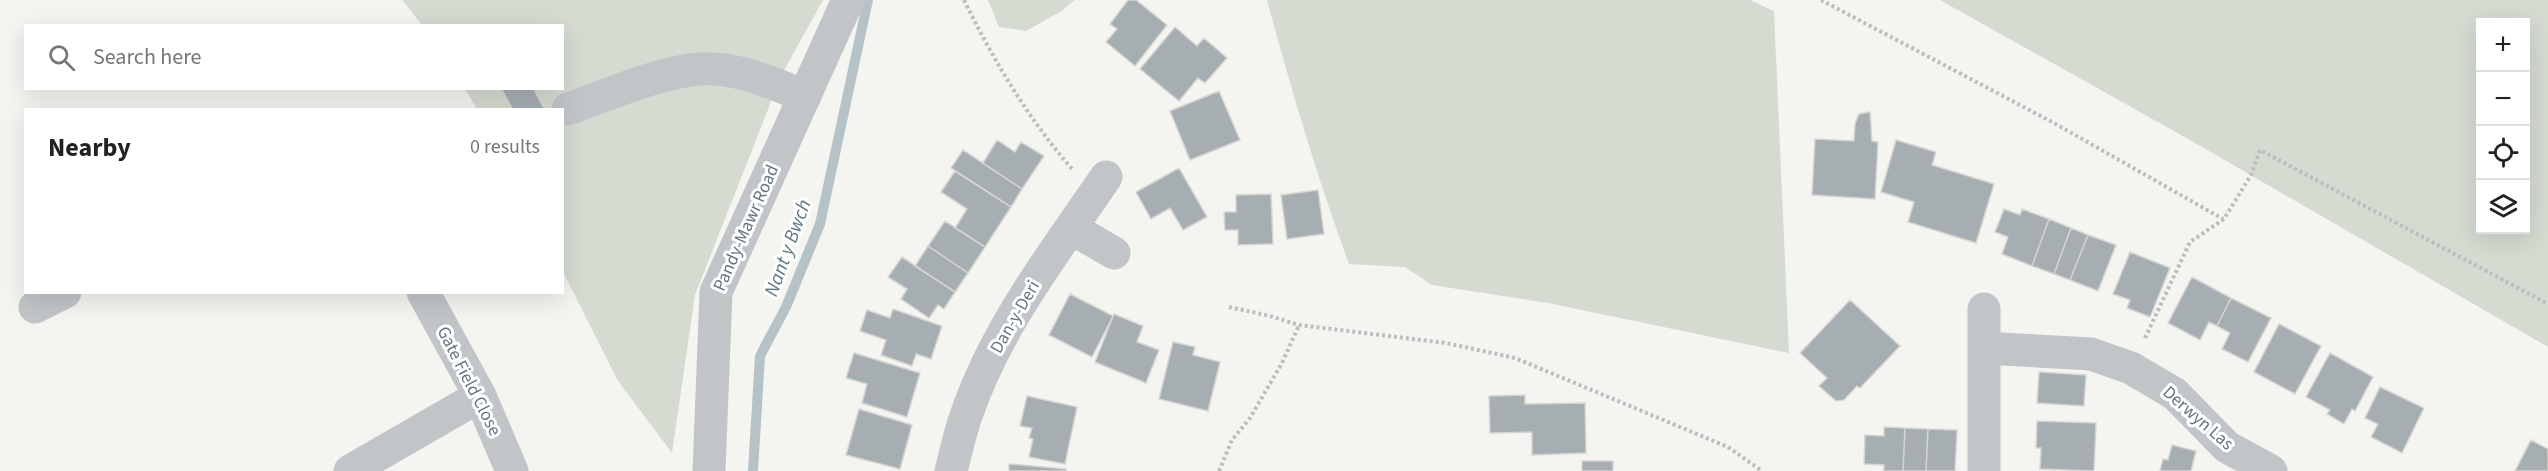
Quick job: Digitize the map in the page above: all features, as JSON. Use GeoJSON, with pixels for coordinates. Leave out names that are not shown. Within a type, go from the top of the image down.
{"type":"FeatureCollection","features":[{"type":"Feature","properties":{"kind":"street","name":"Pandy-Mawr Road"},"geometry":{"type":"LineString","coordinates":[[709,471],[716,292],[848,0]]}},
{"type":"Feature","properties":{"kind":"street"},"geometry":{"type":"LineString","coordinates":[[568,109],[672,73],[701,69],[733,72],[759,78],[805,96]]}},
{"type":"Feature","properties":{"kind":"street","name":"Dan-y-Deri"},"geometry":{"type":"LineString","coordinates":[[951,471],[967,413],[994,351],[1029,289],[1100,185]]}},
{"type":"Feature","properties":{"kind":"street"},"geometry":{"type":"LineString","coordinates":[[1071,228],[1114,252]]}},
{"type":"Feature","properties":{"kind":"street"},"geometry":{"type":"LineString","coordinates":[[35,307],[61,294]]}},
{"type":"Feature","properties":{"kind":"street","name":"Gate Field Close"},"geometry":{"type":"LineString","coordinates":[[424,294],[480,396],[512,471]]}},
{"type":"Feature","properties":{"kind":"street"},"geometry":{"type":"LineString","coordinates":[[1984,309],[1984,471]]}},
{"type":"Feature","properties":{"kind":"street","name":"Derwyn Las"},"geometry":{"type":"LineString","coordinates":[[1984,348],[2091,354],[2131,368],[2175,394],[2227,447],[2271,471]]}},
{"type":"Feature","properties":{"kind":"street"},"geometry":{"type":"LineString","coordinates":[[350,471],[480,396]]}},
{"type":"Feature","properties":{"kind":"path"},"geometry":{"type":"LineString","coordinates":[[964,0],[992,58],[1030,118],[1100,185]]}},
{"type":"Feature","properties":{"kind":"path"},"geometry":{"type":"LineString","coordinates":[[1821,0],[2054,123],[2224,219]]}},
{"type":"Feature","properties":{"kind":"path"},"geometry":{"type":"LineString","coordinates":[[2131,368],[2190,242],[2224,219],[2251,175],[2260,150],[2548,304]]}},
{"type":"Feature","properties":{"kind":"path"},"geometry":{"type":"LineString","coordinates":[[1229,308],[1270,315],[1299,325],[1446,343],[1515,358],[1728,447],[1762,471]]}},
{"type":"Feature","properties":{"kind":"path"},"geometry":{"type":"LineString","coordinates":[[1219,471],[1232,440],[1250,418],[1282,363],[1299,325]]}},
{"type":"Feature","properties":{"kind":"shaded area"},"geometry":{"type":"Polygon","coordinates":[[[402,0],[823,0],[782,74],[695,295],[672,453],[618,381],[564,274],[564,108],[476,108],[466,90],[564,90],[564,24],[421,24],[402,0]]]}},
{"type":"Feature","properties":{"kind":"shaded area"},"geometry":{"type":"Polygon","coordinates":[[[988,0],[1075,0],[1060,12],[1026,31],[999,27],[988,0]]]}},
{"type":"Feature","properties":{"kind":"shaded area"},"geometry":{"type":"Polygon","coordinates":[[[1267,0],[1750,0],[1774,11],[1789,353],[1548,303],[1432,285],[1405,267],[1349,264],[1305,133],[1267,0]]]}},
{"type":"Feature","properties":{"kind":"shaded area"},"geometry":{"type":"Polygon","coordinates":[[[1940,0],[2548,0],[2548,347],[2197,144],[1940,0]]]}},
{"type":"Feature","properties":{"kind":"building"},"geometry":{"type":"Polygon","coordinates":[[[1128,0],[1136,0],[1167,25],[1135,66],[1106,42],[1117,29],[1110,24],[1128,0]]]}},
{"type":"Feature","properties":{"kind":"building"},"geometry":{"type":"Polygon","coordinates":[[[1175,27],[1197,46],[1204,38],[1227,58],[1205,83],[1198,78],[1179,101],[1140,69],[1175,27]]]}},
{"type":"Feature","properties":{"kind":"building"},"geometry":{"type":"Polygon","coordinates":[[[502,90],[534,90],[544,108],[512,108],[502,90]]]}},
{"type":"Feature","properties":{"kind":"building"},"geometry":{"type":"Polygon","coordinates":[[[1219,91],[1240,140],[1190,160],[1170,111],[1219,91]]]}},
{"type":"Feature","properties":{"kind":"building"},"geometry":{"type":"Polygon","coordinates":[[[1870,112],[1872,141],[1878,142],[1875,199],[1812,195],[1815,139],[1854,141],[1855,124],[1859,114],[1870,112]]]}},
{"type":"Feature","properties":{"kind":"building"},"geometry":{"type":"Polygon","coordinates":[[[997,140],[1015,152],[1021,142],[1044,156],[1022,189],[983,163],[997,140]]]}},
{"type":"Feature","properties":{"kind":"building"},"geometry":{"type":"Polygon","coordinates":[[[1896,140],[1936,152],[1932,165],[1994,184],[1976,243],[1908,222],[1914,202],[1881,192],[1896,140]]]}},
{"type":"Feature","properties":{"kind":"building"},"geometry":{"type":"Polygon","coordinates":[[[963,150],[1022,189],[1011,207],[951,168],[963,150]]]}},
{"type":"Feature","properties":{"kind":"building"},"geometry":{"type":"Polygon","coordinates":[[[1179,168],[1207,217],[1183,230],[1170,208],[1151,219],[1136,192],[1179,168]]]}},
{"type":"Feature","properties":{"kind":"building"},"geometry":{"type":"Polygon","coordinates":[[[955,171],[1011,207],[985,247],[955,228],[967,209],[941,192],[955,171]]]}},
{"type":"Feature","properties":{"kind":"building"},"geometry":{"type":"Polygon","coordinates":[[[1318,190],[1324,234],[1287,239],[1281,195],[1318,190]]]}},
{"type":"Feature","properties":{"kind":"building"},"geometry":{"type":"Polygon","coordinates":[[[1271,194],[1273,244],[1238,245],[1238,230],[1225,230],[1224,212],[1236,212],[1236,195],[1271,194]]]}},
{"type":"Feature","properties":{"kind":"building"},"geometry":{"type":"Polygon","coordinates":[[[2004,209],[2020,215],[2022,209],[2049,219],[2032,266],[2002,254],[2008,237],[1995,232],[2004,209]]]}},
{"type":"Feature","properties":{"kind":"building"},"geometry":{"type":"Polygon","coordinates":[[[2049,219],[2071,228],[2054,274],[2032,266],[2049,219]]]}},
{"type":"Feature","properties":{"kind":"building"},"geometry":{"type":"Polygon","coordinates":[[[945,221],[985,247],[968,273],[928,246],[945,221]]]}},
{"type":"Feature","properties":{"kind":"building"},"geometry":{"type":"Polygon","coordinates":[[[2071,228],[2088,235],[2070,280],[2054,274],[2071,228]]]}},
{"type":"Feature","properties":{"kind":"building"},"geometry":{"type":"Polygon","coordinates":[[[2088,235],[2116,245],[2098,291],[2070,280],[2088,235]]]}},
{"type":"Feature","properties":{"kind":"building"},"geometry":{"type":"Polygon","coordinates":[[[928,246],[968,273],[955,292],[915,266],[928,246]]]}},
{"type":"Feature","properties":{"kind":"building"},"geometry":{"type":"Polygon","coordinates":[[[2130,252],[2170,268],[2150,317],[2127,308],[2130,300],[2113,294],[2130,252]]]}},
{"type":"Feature","properties":{"kind":"building"},"geometry":{"type":"Polygon","coordinates":[[[902,257],[955,292],[944,309],[938,305],[929,318],[901,299],[907,289],[888,277],[902,257]]]}},
{"type":"Feature","properties":{"kind":"building"},"geometry":{"type":"Polygon","coordinates":[[[2192,277],[2231,298],[2217,326],[2209,322],[2200,340],[2168,323],[2192,277]]]}},
{"type":"Feature","properties":{"kind":"building"},"geometry":{"type":"Polygon","coordinates":[[[1070,294],[1113,316],[1092,357],[1049,335],[1070,294]]]}},
{"type":"Feature","properties":{"kind":"building"},"geometry":{"type":"Polygon","coordinates":[[[2231,298],[2271,318],[2248,362],[2222,349],[2230,333],[2217,326],[2231,298]]]}},
{"type":"Feature","properties":{"kind":"building"},"geometry":{"type":"Polygon","coordinates":[[[1850,300],[1900,346],[1860,388],[1857,386],[1844,400],[1836,401],[1819,386],[1827,378],[1800,353],[1850,300]]]}},
{"type":"Feature","properties":{"kind":"building"},"geometry":{"type":"Polygon","coordinates":[[[893,309],[942,326],[931,359],[916,354],[912,366],[881,355],[886,340],[860,331],[867,310],[890,318],[893,309]]]}},
{"type":"Feature","properties":{"kind":"building"},"geometry":{"type":"Polygon","coordinates":[[[1114,314],[1143,326],[1137,342],[1159,350],[1146,383],[1095,362],[1114,314]]]}},
{"type":"Feature","properties":{"kind":"building"},"geometry":{"type":"Polygon","coordinates":[[[2279,324],[2321,346],[2295,394],[2254,372],[2279,324]]]}},
{"type":"Feature","properties":{"kind":"building"},"geometry":{"type":"Polygon","coordinates":[[[1173,342],[1195,347],[1193,355],[1220,362],[1208,411],[1159,399],[1173,342]]]}},
{"type":"Feature","properties":{"kind":"building"},"geometry":{"type":"Polygon","coordinates":[[[854,353],[920,373],[907,417],[862,403],[867,384],[846,378],[854,353]]]}},
{"type":"Feature","properties":{"kind":"building"},"geometry":{"type":"Polygon","coordinates":[[[2330,353],[2373,377],[2355,411],[2352,409],[2344,424],[2327,414],[2330,410],[2306,397],[2330,353]]]}},
{"type":"Feature","properties":{"kind":"building"},"geometry":{"type":"Polygon","coordinates":[[[2039,372],[2086,375],[2084,406],[2037,403],[2039,372]]]}},
{"type":"Feature","properties":{"kind":"building"},"geometry":{"type":"Polygon","coordinates":[[[2380,387],[2424,408],[2402,453],[2371,437],[2378,424],[2365,418],[2380,387]]]}},
{"type":"Feature","properties":{"kind":"building"},"geometry":{"type":"Polygon","coordinates":[[[1525,395],[1525,404],[1585,403],[1586,453],[1532,455],[1532,432],[1490,433],[1489,396],[1525,395]]]}},
{"type":"Feature","properties":{"kind":"building"},"geometry":{"type":"Polygon","coordinates":[[[1027,396],[1077,407],[1065,464],[1029,457],[1033,439],[1029,438],[1032,428],[1020,426],[1027,396]]]}},
{"type":"Feature","properties":{"kind":"building"},"geometry":{"type":"Polygon","coordinates":[[[859,409],[912,425],[900,469],[846,455],[859,409]]]}},
{"type":"Feature","properties":{"kind":"building"},"geometry":{"type":"Polygon","coordinates":[[[2037,421],[2096,423],[2094,471],[2040,469],[2041,448],[2036,448],[2037,421]]]}},
{"type":"Feature","properties":{"kind":"building"},"geometry":{"type":"Polygon","coordinates":[[[1884,427],[1905,428],[1903,471],[1884,471],[1884,465],[1864,464],[1865,435],[1884,436],[1884,427]]]}},
{"type":"Feature","properties":{"kind":"building"},"geometry":{"type":"Polygon","coordinates":[[[1905,428],[1928,429],[1926,471],[1903,471],[1905,428]]]}},
{"type":"Feature","properties":{"kind":"building"},"geometry":{"type":"Polygon","coordinates":[[[1928,429],[1957,430],[1955,471],[1926,471],[1928,429]]]}},
{"type":"Feature","properties":{"kind":"building"},"geometry":{"type":"Polygon","coordinates":[[[2531,440],[2548,449],[2548,471],[2515,471],[2531,440]]]}},
{"type":"Feature","properties":{"kind":"building"},"geometry":{"type":"Polygon","coordinates":[[[2172,445],[2196,451],[2191,471],[2160,471],[2163,459],[2168,460],[2172,445]]]}},
{"type":"Feature","properties":{"kind":"building"},"geometry":{"type":"Polygon","coordinates":[[[1582,461],[1613,461],[1613,471],[1582,471],[1582,461]]]}},
{"type":"Feature","properties":{"kind":"building"},"geometry":{"type":"Polygon","coordinates":[[[1009,464],[1066,469],[1066,471],[1009,471],[1009,464]]]}},
{"type":"Feature","properties":{"kind":"waterway","name":"Nant y Bwch"},"geometry":{"type":"LineString","coordinates":[[753,471],[760,356],[786,307],[820,224],[868,0]]}}]}
